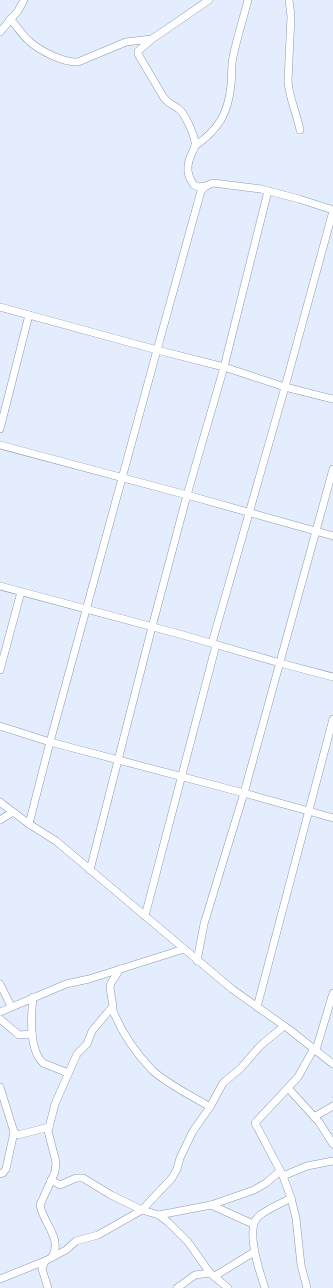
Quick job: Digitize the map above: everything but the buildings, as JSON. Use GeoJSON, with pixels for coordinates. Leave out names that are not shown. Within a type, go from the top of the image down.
{"type":"FeatureCollection","features":[{"type":"Feature","properties":{"kind":"street"},"geometry":{"type":"LineString","coordinates":[[0,32],[10,19],[18,12],[24,0]]}},
{"type":"Feature","properties":{"kind":"street"},"geometry":{"type":"LineString","coordinates":[[145,916],[248,513],[286,387],[333,211],[261,189],[213,184],[198,187],[194,185],[188,172],[187,165],[195,146],[195,140],[182,112],[178,108],[169,104],[164,98],[138,54],[138,51],[139,48],[209,0]]}},
{"type":"Feature","properties":{"kind":"street"},"geometry":{"type":"LineString","coordinates":[[195,146],[212,133],[219,124],[226,110],[231,84],[233,58],[248,0]]}},
{"type":"Feature","properties":{"kind":"street"},"geometry":{"type":"LineString","coordinates":[[289,0],[291,16],[288,86],[300,130]]}},
{"type":"Feature","properties":{"kind":"street"},"geometry":{"type":"LineString","coordinates":[[10,19],[28,41],[62,61],[70,63],[78,62],[126,42],[152,39]]}},
{"type":"Feature","properties":{"kind":"street"},"geometry":{"type":"LineString","coordinates":[[30,824],[50,742],[157,350],[202,191],[206,186]]}},
{"type":"Feature","properties":{"kind":"street"},"geometry":{"type":"LineString","coordinates":[[90,870],[187,495],[224,367],[268,191]]}},
{"type":"Feature","properties":{"kind":"street"},"geometry":{"type":"LineString","coordinates":[[0,307],[224,367],[286,387],[333,399]]}},
{"type":"Feature","properties":{"kind":"street"},"geometry":{"type":"LineString","coordinates":[[0,429],[29,315]]}},
{"type":"Feature","properties":{"kind":"street"},"geometry":{"type":"LineString","coordinates":[[0,445],[333,536]]}},
{"type":"Feature","properties":{"kind":"street"},"geometry":{"type":"LineString","coordinates":[[197,961],[204,924],[244,792],[333,469]]}},
{"type":"Feature","properties":{"kind":"street"},"geometry":{"type":"LineString","coordinates":[[0,586],[333,677]]}},
{"type":"Feature","properties":{"kind":"street"},"geometry":{"type":"LineString","coordinates":[[0,670],[21,592]]}},
{"type":"Feature","properties":{"kind":"street"},"geometry":{"type":"LineString","coordinates":[[257,1007],[333,719]]}},
{"type":"Feature","properties":{"kind":"street"},"geometry":{"type":"LineString","coordinates":[[0,726],[50,742],[244,792],[308,812],[333,818]]}},
{"type":"Feature","properties":{"kind":"street"},"geometry":{"type":"LineString","coordinates":[[0,802],[30,824],[53,838],[197,961],[333,1064]]}},
{"type":"Feature","properties":{"kind":"street"},"geometry":{"type":"LineString","coordinates":[[0,820],[13,812]]}},
{"type":"Feature","properties":{"kind":"street"},"geometry":{"type":"LineString","coordinates":[[0,1012],[66,984],[89,979],[184,949]]}},
{"type":"Feature","properties":{"kind":"street"},"geometry":{"type":"LineString","coordinates":[[120,969],[111,983],[112,1008],[132,1046],[152,1070],[210,1107]]}},
{"type":"Feature","properties":{"kind":"street"},"geometry":{"type":"LineString","coordinates":[[0,984],[14,1005],[32,1009]]}},
{"type":"Feature","properties":{"kind":"street"},"geometry":{"type":"LineString","coordinates":[[307,1288],[301,1265],[296,1218],[291,1198],[281,1174],[255,1123],[298,1077],[312,1052],[316,1050],[333,993]]}},
{"type":"Feature","properties":{"kind":"street"},"geometry":{"type":"LineString","coordinates":[[33,997],[32,1034],[37,1054],[41,1062],[68,1073]]}},
{"type":"Feature","properties":{"kind":"street"},"geometry":{"type":"LineString","coordinates":[[52,1257],[55,1251],[55,1240],[40,1205],[56,1166],[49,1139],[49,1127],[55,1104],[77,1054],[87,1044],[92,1031],[112,1008]]}},
{"type":"Feature","properties":{"kind":"street"},"geometry":{"type":"LineString","coordinates":[[0,1019],[19,1035],[32,1034]]}},
{"type":"Feature","properties":{"kind":"street"},"geometry":{"type":"LineString","coordinates":[[0,1279],[34,1266],[66,1250],[76,1241],[98,1235],[142,1210],[172,1178],[193,1131],[210,1107],[223,1083],[241,1068],[260,1046],[284,1026]]}},
{"type":"Feature","properties":{"kind":"street"},"geometry":{"type":"LineString","coordinates":[[0,1087],[14,1132],[18,1136],[49,1127]]}},
{"type":"Feature","properties":{"kind":"street"},"geometry":{"type":"LineString","coordinates":[[288,1088],[325,1130],[333,1144]]}},
{"type":"Feature","properties":{"kind":"street"},"geometry":{"type":"LineString","coordinates":[[314,1117],[333,1106]]}},
{"type":"Feature","properties":{"kind":"street"},"geometry":{"type":"LineString","coordinates":[[0,1115],[8,1114]]}},
{"type":"Feature","properties":{"kind":"street"},"geometry":{"type":"LineString","coordinates":[[0,1174],[4,1173],[6,1169],[14,1132]]}},
{"type":"Feature","properties":{"kind":"street"},"geometry":{"type":"LineString","coordinates":[[159,1215],[212,1205],[254,1190],[281,1174],[307,1166],[333,1161]]}},
{"type":"Feature","properties":{"kind":"street"},"geometry":{"type":"LineString","coordinates":[[51,1180],[60,1185],[76,1178],[83,1178],[111,1195],[142,1210],[159,1215],[192,1246],[213,1275],[228,1288]]}},
{"type":"Feature","properties":{"kind":"street"},"geometry":{"type":"LineString","coordinates":[[265,1288],[254,1252],[254,1224],[259,1216],[291,1198]]}},
{"type":"Feature","properties":{"kind":"street"},"geometry":{"type":"LineString","coordinates":[[212,1205],[254,1224]]}},
{"type":"Feature","properties":{"kind":"street"},"geometry":{"type":"LineString","coordinates":[[177,1288],[195,1275],[213,1275],[254,1252]]}},
{"type":"Feature","properties":{"kind":"street"},"geometry":{"type":"LineString","coordinates":[[44,1261],[42,1269],[48,1288]]}},
{"type":"Feature","properties":{"kind":"street"},"geometry":{"type":"LineString","coordinates":[[34,1266],[42,1269]]}}]}
